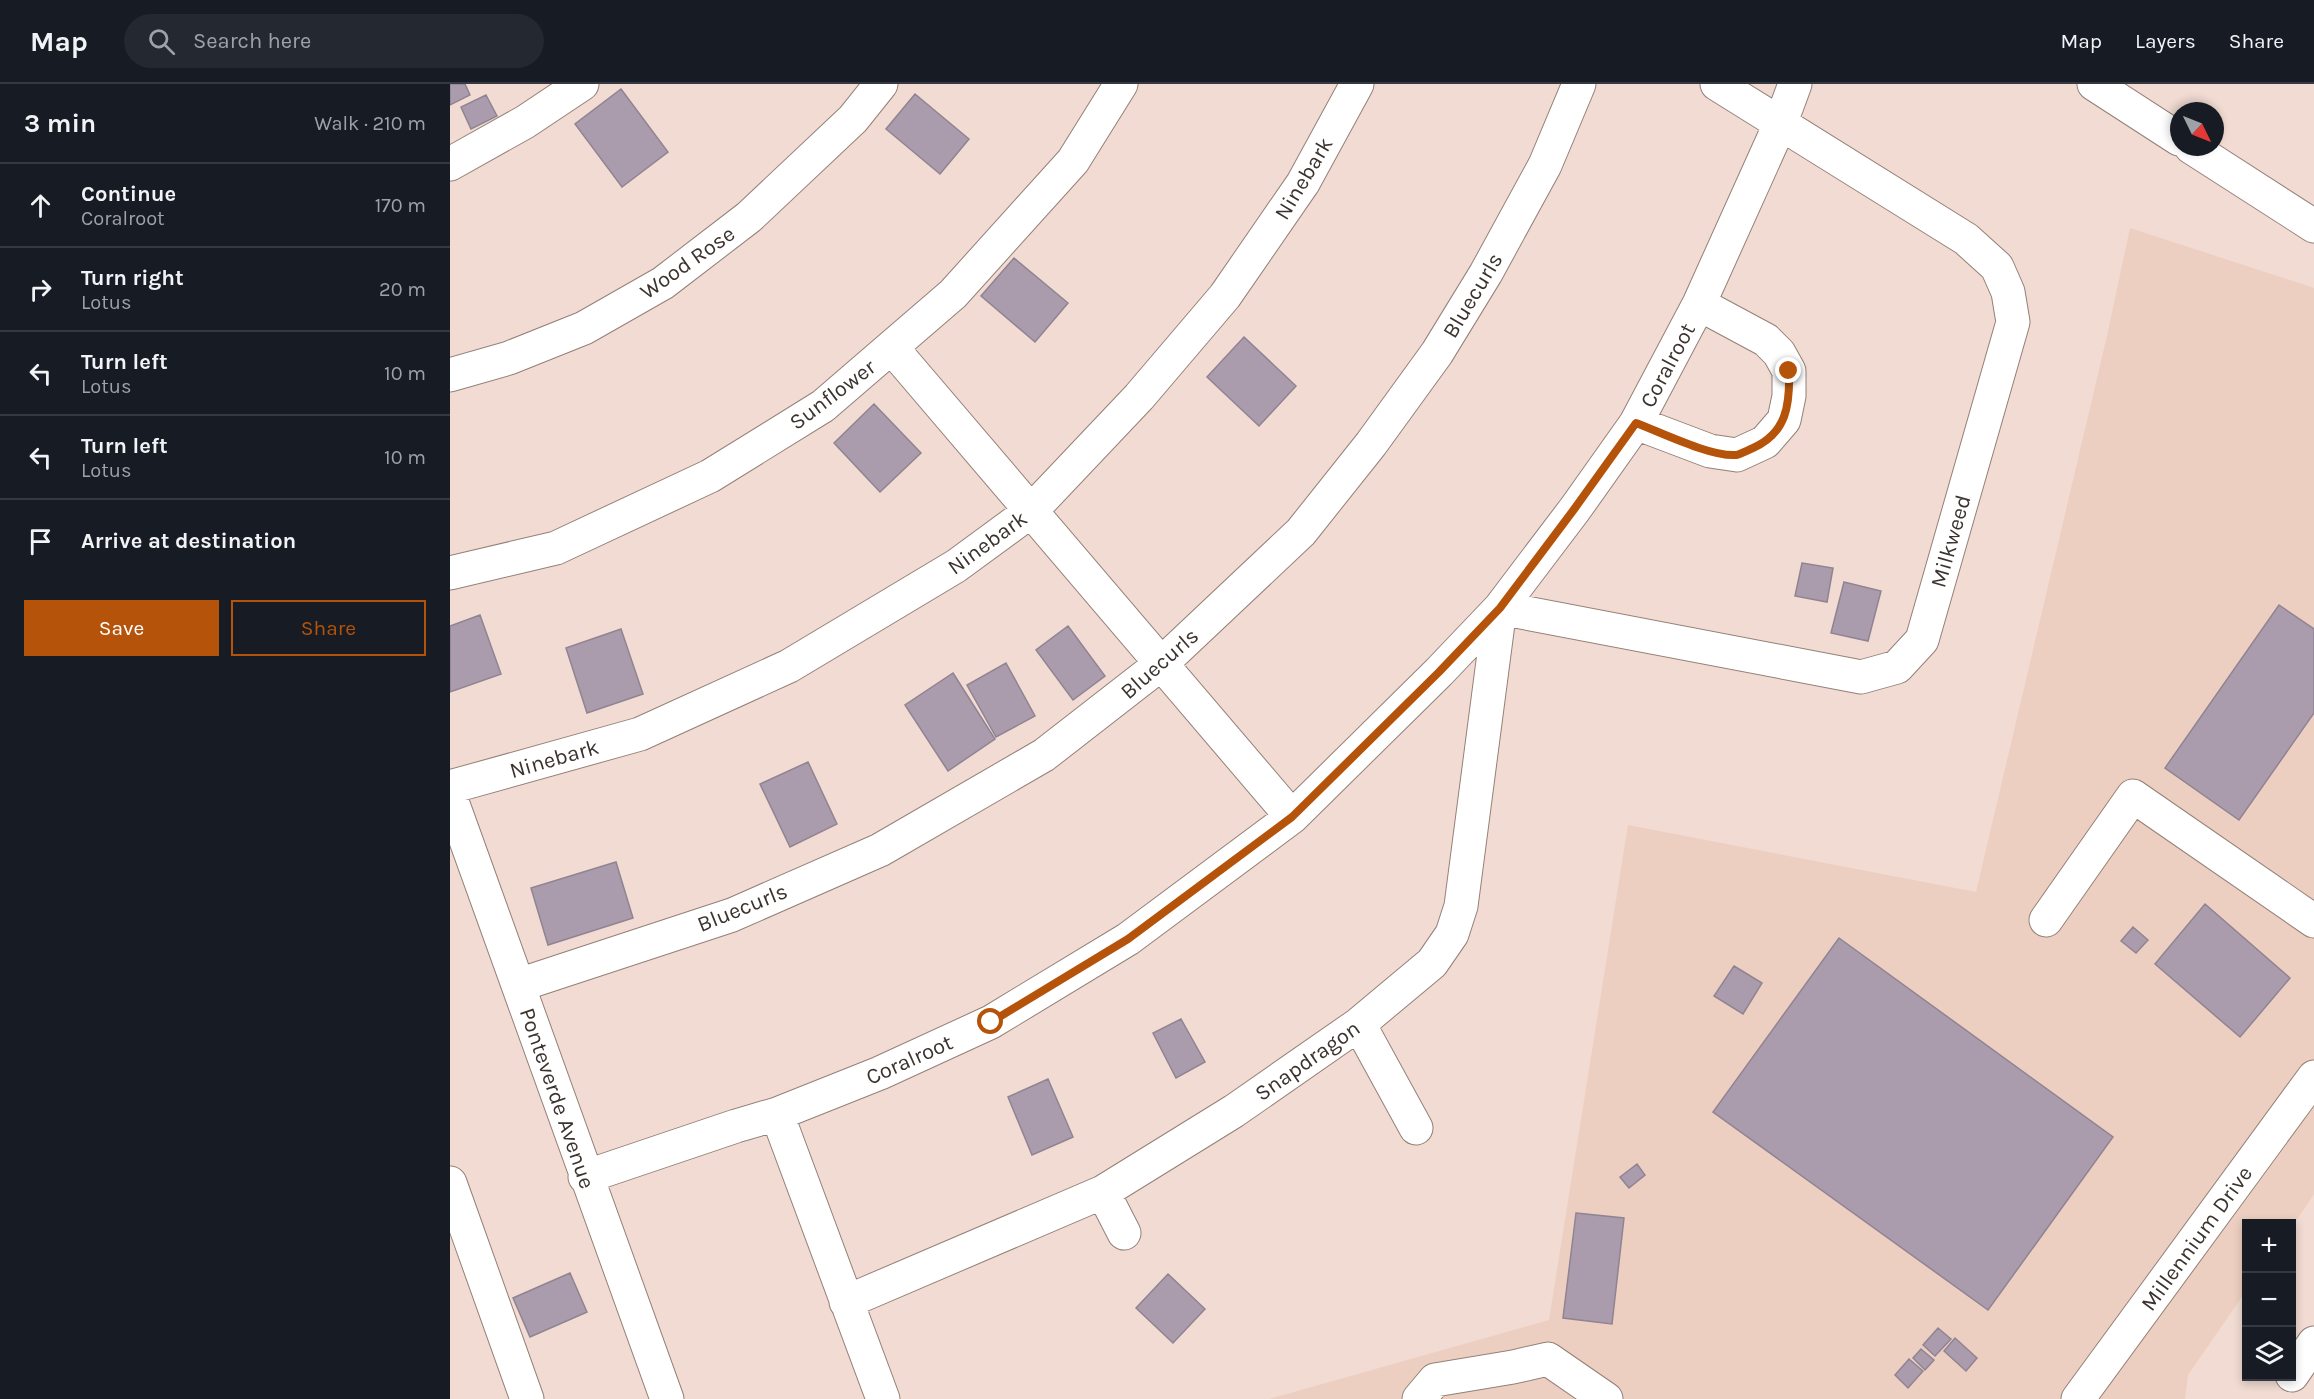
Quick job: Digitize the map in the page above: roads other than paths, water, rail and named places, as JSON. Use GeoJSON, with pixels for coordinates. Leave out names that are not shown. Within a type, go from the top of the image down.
{"type":"FeatureCollection","features":[{"type":"Feature","properties":{"kind":"street"},"geometry":{"type":"LineString","coordinates":[[450,164],[525,122],[582,84]]}},
{"type":"Feature","properties":{"kind":"street","name":"Wood Rose"},"geometry":{"type":"LineString","coordinates":[[450,375],[509,358],[584,328],[663,283],[748,217],[853,120],[881,84]]}},
{"type":"Feature","properties":{"kind":"street","name":"Sunflower"},"geometry":{"type":"LineString","coordinates":[[450,573],[556,548],[710,476],[823,406],[953,294],[1073,161],[1121,84]]}},
{"type":"Feature","properties":{"kind":"street","name":"Ninebark"},"geometry":{"type":"LineString","coordinates":[[450,788],[640,734],[789,666],[956,566],[1031,511],[1139,397],[1225,296],[1304,183],[1357,84]]}},
{"type":"Feature","properties":{"kind":"street","name":"Bluecurls"},"geometry":{"type":"LineString","coordinates":[[519,985],[732,915],[880,850],[1044,755],[1161,664],[1301,532],[1371,444],[1437,353],[1486,273],[1545,165],[1579,84]]}},
{"type":"Feature","properties":{"kind":"street","name":"Milkweed"},"geometry":{"type":"LineString","coordinates":[[1500,608],[1861,677],[1897,667],[1922,640],[2013,322],[2008,292],[1997,267],[1966,239],[1717,84]]}},
{"type":"Feature","properties":{"kind":"street","name":"Coralroot"},"geometry":{"type":"LineString","coordinates":[[585,1177],[777,1114],[880,1073],[991,1022],[1128,939],[1292,817],[1439,672],[1500,608],[1636,423],[1699,304],[1781,123],[1795,84]]}},
{"type":"Feature","properties":{"kind":"street"},"geometry":{"type":"LineString","coordinates":[[2094,84],[2170,133]]}},
{"type":"Feature","properties":{"kind":"street"},"geometry":{"type":"LineString","coordinates":[[2206,156],[2314,226]]}},
{"type":"Feature","properties":{"kind":"street"},"geometry":{"type":"LineString","coordinates":[[1636,423],[1710,451],[1737,455],[1765,442],[1784,420],[1789,396],[1789,371],[1779,352],[1766,340],[1699,304]]}},
{"type":"Feature","properties":{"kind":"street"},"geometry":{"type":"LineString","coordinates":[[892,348],[1292,817]]}},
{"type":"Feature","properties":{"kind":"street","name":"Snapdragon"},"geometry":{"type":"LineString","coordinates":[[846,1302],[1103,1192],[1234,1112],[1359,1024],[1432,963],[1452,934],[1461,906],[1500,608]]}},
{"type":"Feature","properties":{"kind":"street","name":"Ponteverde Avenue"},"geometry":{"type":"LineString","coordinates":[[450,796],[519,985],[585,1177],[667,1399]]}},
{"type":"Feature","properties":{"kind":"street"},"geometry":{"type":"LineString","coordinates":[[2046,920],[2133,796],[2314,921]]}},
{"type":"Feature","properties":{"kind":"street"},"geometry":{"type":"LineString","coordinates":[[1359,1024],[1416,1128]]}},
{"type":"Feature","properties":{"kind":"street","name":"Millennium Drive"},"geometry":{"type":"LineString","coordinates":[[2086,1396],[2314,1077]]}},
{"type":"Feature","properties":{"kind":"street"},"geometry":{"type":"LineString","coordinates":[[777,1114],[883,1399]]}},
{"type":"Feature","properties":{"kind":"street"},"geometry":{"type":"LineString","coordinates":[[450,1183],[527,1399]]}},
{"type":"Feature","properties":{"kind":"street"},"geometry":{"type":"LineString","coordinates":[[1103,1192],[1124,1233]]}},
{"type":"Feature","properties":{"kind":"street"},"geometry":{"type":"LineString","coordinates":[[2296,1369],[2314,1343]]}},
{"type":"Feature","properties":{"kind":"street"},"geometry":{"type":"LineString","coordinates":[[1419,1399],[1435,1380],[1548,1359],[1606,1399]]}},
{"type":"Feature","properties":{"kind":"street"},"geometry":{"type":"LineString","coordinates":[[2288,1381],[2285,1385],[2305,1399]]}}]}
